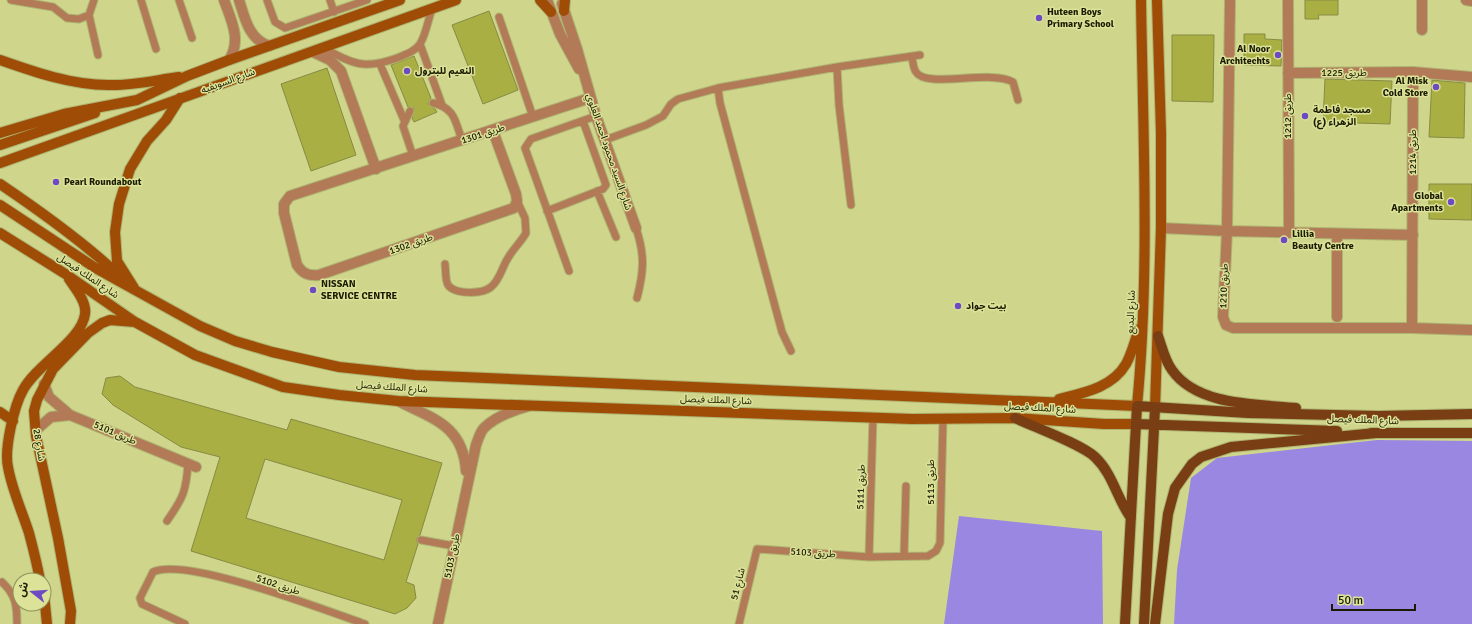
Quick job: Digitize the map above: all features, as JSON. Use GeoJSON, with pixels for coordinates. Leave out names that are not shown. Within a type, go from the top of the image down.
{"type":"FeatureCollection","features":[{"type":"Feature","properties":{"kind":"main road","name":"شارع السويفيه"},"geometry":{"type":"LineString","coordinates":[[0,133],[64,114],[137,100],[187,76],[229,60],[400,0]]}},
{"type":"Feature","properties":{"kind":"main road","name":"شارع السويفيه"},"geometry":{"type":"LineString","coordinates":[[0,163],[456,0]]}},
{"type":"Feature","properties":{"kind":"main road"},"geometry":{"type":"LineString","coordinates":[[540,0],[551,12]]}},
{"type":"Feature","properties":{"kind":"main road"},"geometry":{"type":"LineString","coordinates":[[564,11],[565,0]]}},
{"type":"Feature","properties":{"kind":"main road","name":"شارع البديع"},"geometry":{"type":"LineString","coordinates":[[1125,624],[1143,315],[1146,222],[1141,0]]}},
{"type":"Feature","properties":{"kind":"main road"},"geometry":{"type":"LineString","coordinates":[[1144,624],[1155,408],[1161,228],[1161,133],[1157,0]]}},
{"type":"Feature","properties":{"kind":"main road"},"geometry":{"type":"LineString","coordinates":[[0,60],[23,68],[74,80],[109,85],[187,76]]}},
{"type":"Feature","properties":{"kind":"main road"},"geometry":{"type":"LineString","coordinates":[[134,288],[117,261],[115,232],[119,204],[130,169],[147,141],[166,120],[180,98]]}},
{"type":"Feature","properties":{"kind":"main road"},"geometry":{"type":"LineString","coordinates":[[0,146],[137,100]]}},
{"type":"Feature","properties":{"kind":"main road"},"geometry":{"type":"LineString","coordinates":[[0,184],[54,220],[98,255],[134,288]]}},
{"type":"Feature","properties":{"kind":"main road","name":"شارع الملك فيصل"},"geometry":{"type":"LineString","coordinates":[[0,205],[76,257],[200,326],[235,341],[272,352],[339,367],[415,375],[1137,406],[1248,413],[1378,416],[1472,414]]}},
{"type":"Feature","properties":{"kind":"main road","name":"شارع الملك فيصل"},"geometry":{"type":"LineString","coordinates":[[0,233],[135,322],[195,355],[283,387],[339,395],[398,401],[943,420],[1015,418],[1104,424],[1376,433],[1472,433]]}},
{"type":"Feature","properties":{"kind":"main road"},"geometry":{"type":"LineString","coordinates":[[38,572],[29,534],[7,465],[12,421],[23,390],[40,367],[80,329],[85,313],[81,297],[67,276]]}},
{"type":"Feature","properties":{"kind":"main road"},"geometry":{"type":"LineString","coordinates":[[1045,402],[1093,390],[1112,380],[1126,364],[1143,315]]}},
{"type":"Feature","properties":{"kind":"main road","name":"شارع 28"},"geometry":{"type":"LineString","coordinates":[[70,624],[70,611],[60,553],[36,430],[34,411],[36,400],[44,384],[63,357],[88,333],[102,323],[110,320],[135,322]]}},
{"type":"Feature","properties":{"kind":"main road"},"geometry":{"type":"LineString","coordinates":[[1158,336],[1170,369],[1182,383],[1206,396],[1241,403],[1378,416]]}},
{"type":"Feature","properties":{"kind":"main road"},"geometry":{"type":"LineString","coordinates":[[0,412],[12,421]]}},
{"type":"Feature","properties":{"kind":"main road"},"geometry":{"type":"LineString","coordinates":[[1015,418],[1076,445],[1095,457],[1116,486],[1122,506],[1131,518]]}},
{"type":"Feature","properties":{"kind":"main road"},"geometry":{"type":"LineString","coordinates":[[1155,624],[1168,514],[1174,488],[1192,464],[1201,457],[1231,447],[1376,433]]}},
{"type":"Feature","properties":{"kind":"main road"},"geometry":{"type":"LineString","coordinates":[[46,612],[47,624]]}},
{"type":"Feature","properties":{"kind":"street"},"geometry":{"type":"LineString","coordinates":[[224,0],[235,35],[235,45],[229,60]]}},
{"type":"Feature","properties":{"kind":"street"},"geometry":{"type":"LineString","coordinates":[[239,0],[250,31],[258,41],[269,46]]}},
{"type":"Feature","properties":{"kind":"street","name":"شارع السيد محمود احمد العلوي"},"geometry":{"type":"LineString","coordinates":[[547,0],[565,45],[584,75]]}},
{"type":"Feature","properties":{"kind":"street","name":"شارع السيد محمود احمد العلوي"},"geometry":{"type":"LineString","coordinates":[[561,0],[578,50],[590,98],[636,228]]}},
{"type":"Feature","properties":{"kind":"street","name":"طريق 1210"},"geometry":{"type":"LineString","coordinates":[[1230,0],[1227,231],[1223,317],[1226,324],[1233,328],[1412,328],[1472,330]]}},
{"type":"Feature","properties":{"kind":"street","name":"طريق 1212"},"geometry":{"type":"LineString","coordinates":[[1288,0],[1288,233]]}},
{"type":"Feature","properties":{"kind":"street"},"geometry":{"type":"LineString","coordinates":[[1422,0],[1422,30]]}},
{"type":"Feature","properties":{"kind":"street"},"geometry":{"type":"LineString","coordinates":[[1466,0],[1472,1]]}},
{"type":"Feature","properties":{"kind":"street"},"geometry":{"type":"LineString","coordinates":[[313,52],[330,60],[341,71],[376,169]]}},
{"type":"Feature","properties":{"kind":"street","name":"طريق 1225"},"geometry":{"type":"LineString","coordinates":[[1288,73],[1413,72],[1472,77]]}},
{"type":"Feature","properties":{"kind":"street","name":"طريق 1214"},"geometry":{"type":"LineString","coordinates":[[1412,328],[1413,72]]}},
{"type":"Feature","properties":{"kind":"street","name":"طريق 1301"},"geometry":{"type":"LineString","coordinates":[[287,200],[295,194],[493,131],[590,98]]}},
{"type":"Feature","properties":{"kind":"street"},"geometry":{"type":"LineString","coordinates":[[493,131],[517,201]]}},
{"type":"Feature","properties":{"kind":"street","name":"طريق 1302"},"geometry":{"type":"LineString","coordinates":[[287,200],[284,204],[284,213],[297,265],[301,271],[313,276],[510,210],[517,201]]}},
{"type":"Feature","properties":{"kind":"street"},"geometry":{"type":"LineString","coordinates":[[1161,228],[1288,233],[1413,235]]}},
{"type":"Feature","properties":{"kind":"street"},"geometry":{"type":"LineString","coordinates":[[1337,234],[1337,317]]}},
{"type":"Feature","properties":{"kind":"street"},"geometry":{"type":"LineString","coordinates":[[44,384],[49,397],[70,415]]}},
{"type":"Feature","properties":{"kind":"street","name":"طريق 5103"},"geometry":{"type":"LineString","coordinates":[[398,401],[449,428],[459,442],[465,459],[468,487]]}},
{"type":"Feature","properties":{"kind":"street","name":"طريق 5103"},"geometry":{"type":"LineString","coordinates":[[438,624],[468,487],[472,459],[483,429],[502,416],[530,405]]}},
{"type":"Feature","properties":{"kind":"street"},"geometry":{"type":"LineString","coordinates":[[36,430],[51,417],[70,415]]}},
{"type":"Feature","properties":{"kind":"street","name":"طريق 5101"},"geometry":{"type":"LineString","coordinates":[[70,415],[192,466]]}},
{"type":"Feature","properties":{"kind":"lane"},"geometry":{"type":"LineString","coordinates":[[11,0],[52,3],[67,18],[79,19],[90,16]]}},
{"type":"Feature","properties":{"kind":"lane"},"geometry":{"type":"LineString","coordinates":[[94,0],[90,16],[98,55]]}},
{"type":"Feature","properties":{"kind":"lane"},"geometry":{"type":"LineString","coordinates":[[141,0],[156,48]]}},
{"type":"Feature","properties":{"kind":"lane"},"geometry":{"type":"LineString","coordinates":[[179,0],[192,38]]}},
{"type":"Feature","properties":{"kind":"lane"},"geometry":{"type":"LineString","coordinates":[[267,0],[275,22],[281,27],[289,27],[334,12],[354,2],[367,0]]}},
{"type":"Feature","properties":{"kind":"lane"},"geometry":{"type":"LineString","coordinates":[[330,0],[334,12]]}},
{"type":"Feature","properties":{"kind":"lane"},"geometry":{"type":"LineString","coordinates":[[324,48],[350,62],[380,64],[410,53],[420,44],[432,9]]}},
{"type":"Feature","properties":{"kind":"lane"},"geometry":{"type":"LineString","coordinates":[[499,17],[533,117]]}},
{"type":"Feature","properties":{"kind":"lane"},"geometry":{"type":"LineString","coordinates":[[420,44],[442,105]]}},
{"type":"Feature","properties":{"kind":"lane"},"geometry":{"type":"LineString","coordinates":[[604,140],[646,125],[663,116],[671,104],[678,99],[718,88],[837,67],[920,55]]}},
{"type":"Feature","properties":{"kind":"lane"},"geometry":{"type":"LineString","coordinates":[[912,57],[915,72],[920,76],[936,80],[1005,77],[1013,82],[1018,100]]}},
{"type":"Feature","properties":{"kind":"lane"},"geometry":{"type":"LineString","coordinates":[[380,64],[404,120],[404,131],[413,156]]}},
{"type":"Feature","properties":{"kind":"lane"},"geometry":{"type":"LineString","coordinates":[[837,67],[839,105],[851,205]]}},
{"type":"Feature","properties":{"kind":"lane"},"geometry":{"type":"LineString","coordinates":[[718,88],[720,103],[748,211],[782,332],[791,351]]}},
{"type":"Feature","properties":{"kind":"lane"},"geometry":{"type":"LineString","coordinates":[[433,102],[442,105],[451,111],[462,140]]}},
{"type":"Feature","properties":{"kind":"lane"},"geometry":{"type":"LineString","coordinates":[[404,120],[410,111]]}},
{"type":"Feature","properties":{"kind":"lane"},"geometry":{"type":"LineString","coordinates":[[569,271],[526,152],[526,145],[531,139],[596,116]]}},
{"type":"Feature","properties":{"kind":"lane"},"geometry":{"type":"LineString","coordinates":[[547,210],[605,187],[606,182],[583,121]]}},
{"type":"Feature","properties":{"kind":"lane"},"geometry":{"type":"LineString","coordinates":[[597,191],[616,237]]}},
{"type":"Feature","properties":{"kind":"lane"},"geometry":{"type":"LineString","coordinates":[[445,264],[447,283],[452,289],[458,291],[486,290],[492,286],[498,280],[508,257],[526,233],[525,218],[517,201]]}},
{"type":"Feature","properties":{"kind":"lane"},"geometry":{"type":"LineString","coordinates":[[636,228],[641,244],[644,263],[637,298]]}},
{"type":"Feature","properties":{"kind":"lane","name":"طريق 5111"},"geometry":{"type":"LineString","coordinates":[[869,557],[873,417]]}},
{"type":"Feature","properties":{"kind":"lane","name":"طريق 5113"},"geometry":{"type":"LineString","coordinates":[[940,543],[943,420]]}},
{"type":"Feature","properties":{"kind":"lane"},"geometry":{"type":"LineString","coordinates":[[168,521],[183,498],[192,466]]}},
{"type":"Feature","properties":{"kind":"lane"},"geometry":{"type":"LineString","coordinates":[[904,556],[906,486]]}},
{"type":"Feature","properties":{"kind":"lane"},"geometry":{"type":"LineString","coordinates":[[421,540],[454,546]]}},
{"type":"Feature","properties":{"kind":"lane","name":"طريق 5103"},"geometry":{"type":"LineString","coordinates":[[757,549],[869,557],[928,556],[936,551],[940,543]]}},
{"type":"Feature","properties":{"kind":"lane","name":"شارع 51"},"geometry":{"type":"LineString","coordinates":[[739,624],[757,549]]}},
{"type":"Feature","properties":{"kind":"lane","name":"طريق 5102"},"geometry":{"type":"LineString","coordinates":[[185,624],[142,604],[140,598],[153,572],[163,568],[215,575],[366,624]]}},
{"type":"Feature","properties":{"kind":"lane"},"geometry":{"type":"LineString","coordinates":[[2,582],[13,595],[18,624]]}},
{"type":"Feature","properties":{"kind":"shaded area"},"geometry":{"type":"Polygon","coordinates":[[[1377,440],[1472,441],[1472,624],[1174,624],[1177,570],[1191,478],[1217,458],[1377,440]]]}},
{"type":"Feature","properties":{"kind":"shaded area"},"geometry":{"type":"Polygon","coordinates":[[[959,516],[1102,531],[1103,624],[944,624],[959,516]]]}},
{"type":"Feature","properties":{"kind":"building"},"geometry":{"type":"Polygon","coordinates":[[[1305,0],[1338,0],[1338,15],[1318,15],[1319,19],[1305,19],[1305,0]]]}},
{"type":"Feature","properties":{"kind":"building"},"geometry":{"type":"Polygon","coordinates":[[[489,11],[518,90],[483,104],[452,25],[489,11]]]}},
{"type":"Feature","properties":{"kind":"building"},"geometry":{"type":"Polygon","coordinates":[[[1244,34],[1265,34],[1265,39],[1282,40],[1281,66],[1244,65],[1244,34]]]}},
{"type":"Feature","properties":{"kind":"building"},"geometry":{"type":"Polygon","coordinates":[[[1172,35],[1214,35],[1213,102],[1172,101],[1172,35]]]}},
{"type":"Feature","properties":{"kind":"building"},"geometry":{"type":"Polygon","coordinates":[[[414,56],[431,98],[428,104],[437,112],[414,122],[412,118],[414,108],[408,107],[391,65],[414,56]]]}},
{"type":"Feature","properties":{"kind":"building"},"geometry":{"type":"Polygon","coordinates":[[[327,68],[356,155],[311,171],[281,84],[327,68]]]}},
{"type":"Feature","properties":{"kind":"building"},"geometry":{"type":"Polygon","coordinates":[[[1325,79],[1392,81],[1390,124],[1323,122],[1325,79]]]}},
{"type":"Feature","properties":{"kind":"building"},"geometry":{"type":"Polygon","coordinates":[[[1432,80],[1465,83],[1464,138],[1429,137],[1432,80]]]}},
{"type":"Feature","properties":{"kind":"building","name":"Global Apartments"},"geometry":{"type":"Polygon","coordinates":[[[1429,184],[1472,184],[1472,220],[1429,219],[1429,184]]]}},
{"type":"Feature","properties":{"kind":"building"},"geometry":{"type":"Polygon","coordinates":[[[120,376],[135,387],[287,430],[291,419],[442,463],[420,535],[416,539],[418,544],[406,582],[414,585],[416,598],[407,608],[395,614],[191,551],[220,457],[181,447],[113,405],[102,394],[106,378],[120,376]],[[265,459],[246,518],[384,560],[402,500],[265,459]]]}},
{"type":"Feature","properties":{"kind":"place","name":"Huteen Boys Primary School"},"geometry":{"type":"Point","coordinates":[1039,18]}},
{"type":"Feature","properties":{"kind":"place","name":"Al Noor Architechts"},"geometry":{"type":"Point","coordinates":[1278,55]}},
{"type":"Feature","properties":{"kind":"place","name":"النعيم للبترول"},"geometry":{"type":"Point","coordinates":[407,71]}},
{"type":"Feature","properties":{"kind":"place","name":"Al Misk Cold Store"},"geometry":{"type":"Point","coordinates":[1436,87]}},
{"type":"Feature","properties":{"kind":"place","name":"مسجد فاطمة الزهراء (ع)"},"geometry":{"type":"Point","coordinates":[1305,116]}},
{"type":"Feature","properties":{"kind":"place","name":"Pearl Roundabout"},"geometry":{"type":"Point","coordinates":[56,182]}},
{"type":"Feature","properties":{"kind":"place","name":"Global Apartments"},"geometry":{"type":"Point","coordinates":[1451,202]}},
{"type":"Feature","properties":{"kind":"place","name":"Lillia Beauty Centre"},"geometry":{"type":"Point","coordinates":[1284,240]}},
{"type":"Feature","properties":{"kind":"place","name":"NISSAN SERVICE CENTRE"},"geometry":{"type":"Point","coordinates":[313,290]}},
{"type":"Feature","properties":{"kind":"place","name":"بيت جواد"},"geometry":{"type":"Point","coordinates":[958,306]}}]}
